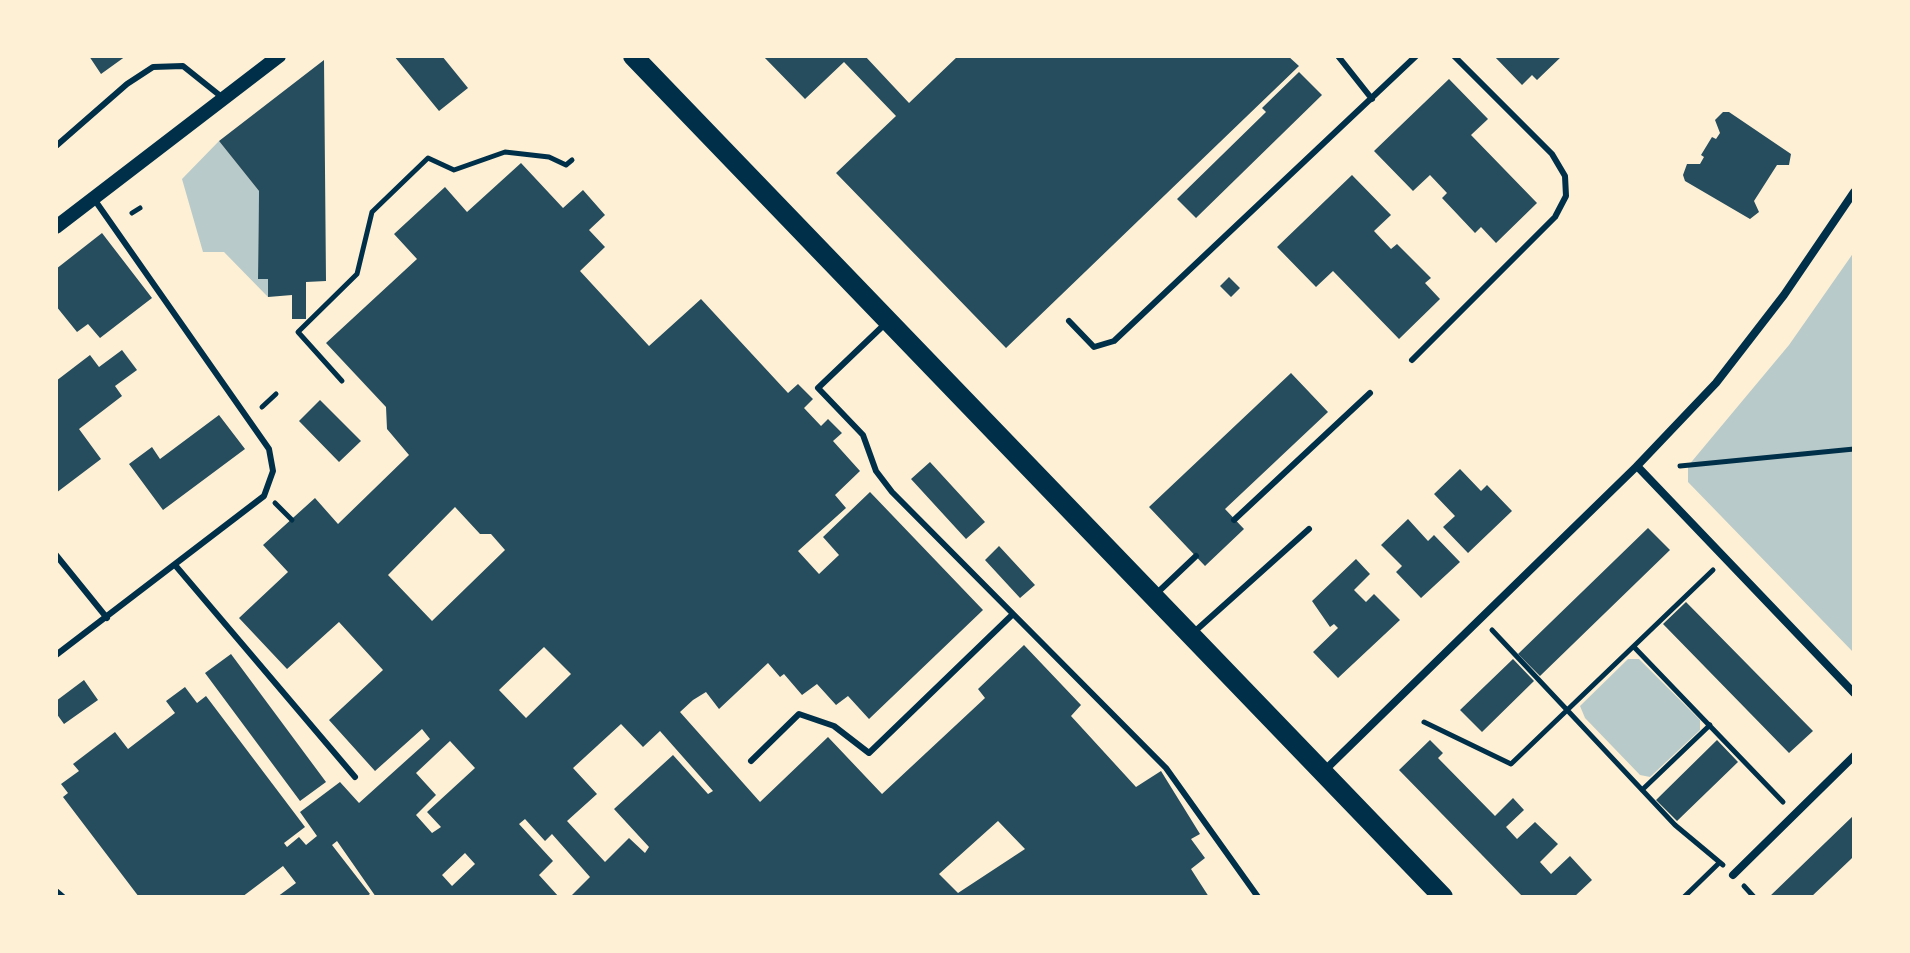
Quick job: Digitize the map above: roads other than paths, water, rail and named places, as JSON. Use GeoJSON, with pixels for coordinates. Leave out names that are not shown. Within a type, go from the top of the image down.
{"type":"FeatureCollection","features":[{"type":"Feature","properties":{"kind":"highway"},"geometry":{"type":"LineString","coordinates":[[633,56],[1443,897]]}},
{"type":"Feature","properties":{"kind":"street"},"geometry":{"type":"LineString","coordinates":[[56,227],[226,100],[279,56]]}},
{"type":"Feature","properties":{"kind":"street"},"geometry":{"type":"LineString","coordinates":[[1323,773],[1637,466],[1716,383],[1784,295],[1854,192]]}},
{"type":"Feature","properties":{"kind":"street"},"geometry":{"type":"LineString","coordinates":[[1637,466],[1854,693]]}},
{"type":"Feature","properties":{"kind":"street"},"geometry":{"type":"LineString","coordinates":[[1733,875],[1854,756]]}},
{"type":"Feature","properties":{"kind":"lane"},"geometry":{"type":"LineString","coordinates":[[1338,56],[1372,99]]}},
{"type":"Feature","properties":{"kind":"lane"},"geometry":{"type":"LineString","coordinates":[[1069,321],[1094,347],[1114,341],[1416,56]]}},
{"type":"Feature","properties":{"kind":"lane"},"geometry":{"type":"LineString","coordinates":[[1412,360],[1555,217],[1566,196],[1565,176],[1552,154],[1454,56]]}},
{"type":"Feature","properties":{"kind":"lane"},"geometry":{"type":"LineString","coordinates":[[56,146],[127,84],[153,67],[183,66],[226,100]]}},
{"type":"Feature","properties":{"kind":"lane"},"geometry":{"type":"LineString","coordinates":[[56,655],[264,496],[273,471],[269,449],[94,199]]}},
{"type":"Feature","properties":{"kind":"lane"},"geometry":{"type":"LineString","coordinates":[[889,321],[818,388],[863,435],[876,471],[892,492],[1166,768],[1258,897]]}},
{"type":"Feature","properties":{"kind":"lane"},"geometry":{"type":"LineString","coordinates":[[1234,520],[1370,393]]}},
{"type":"Feature","properties":{"kind":"lane"},"geometry":{"type":"LineString","coordinates":[[1190,635],[1309,529]]}},
{"type":"Feature","properties":{"kind":"lane"},"geometry":{"type":"LineString","coordinates":[[56,555],[107,618]]}},
{"type":"Feature","properties":{"kind":"lane"},"geometry":{"type":"LineString","coordinates":[[1153,596],[1196,556]]}},
{"type":"Feature","properties":{"kind":"lane"},"geometry":{"type":"LineString","coordinates":[[175,565],[355,777]]}},
{"type":"Feature","properties":{"kind":"lane"},"geometry":{"type":"LineString","coordinates":[[751,761],[799,714],[834,726],[869,753],[1013,614]]}},
{"type":"Feature","properties":{"kind":"lane"},"geometry":{"type":"LineString","coordinates":[[56,891],[63,897]]}}]}
